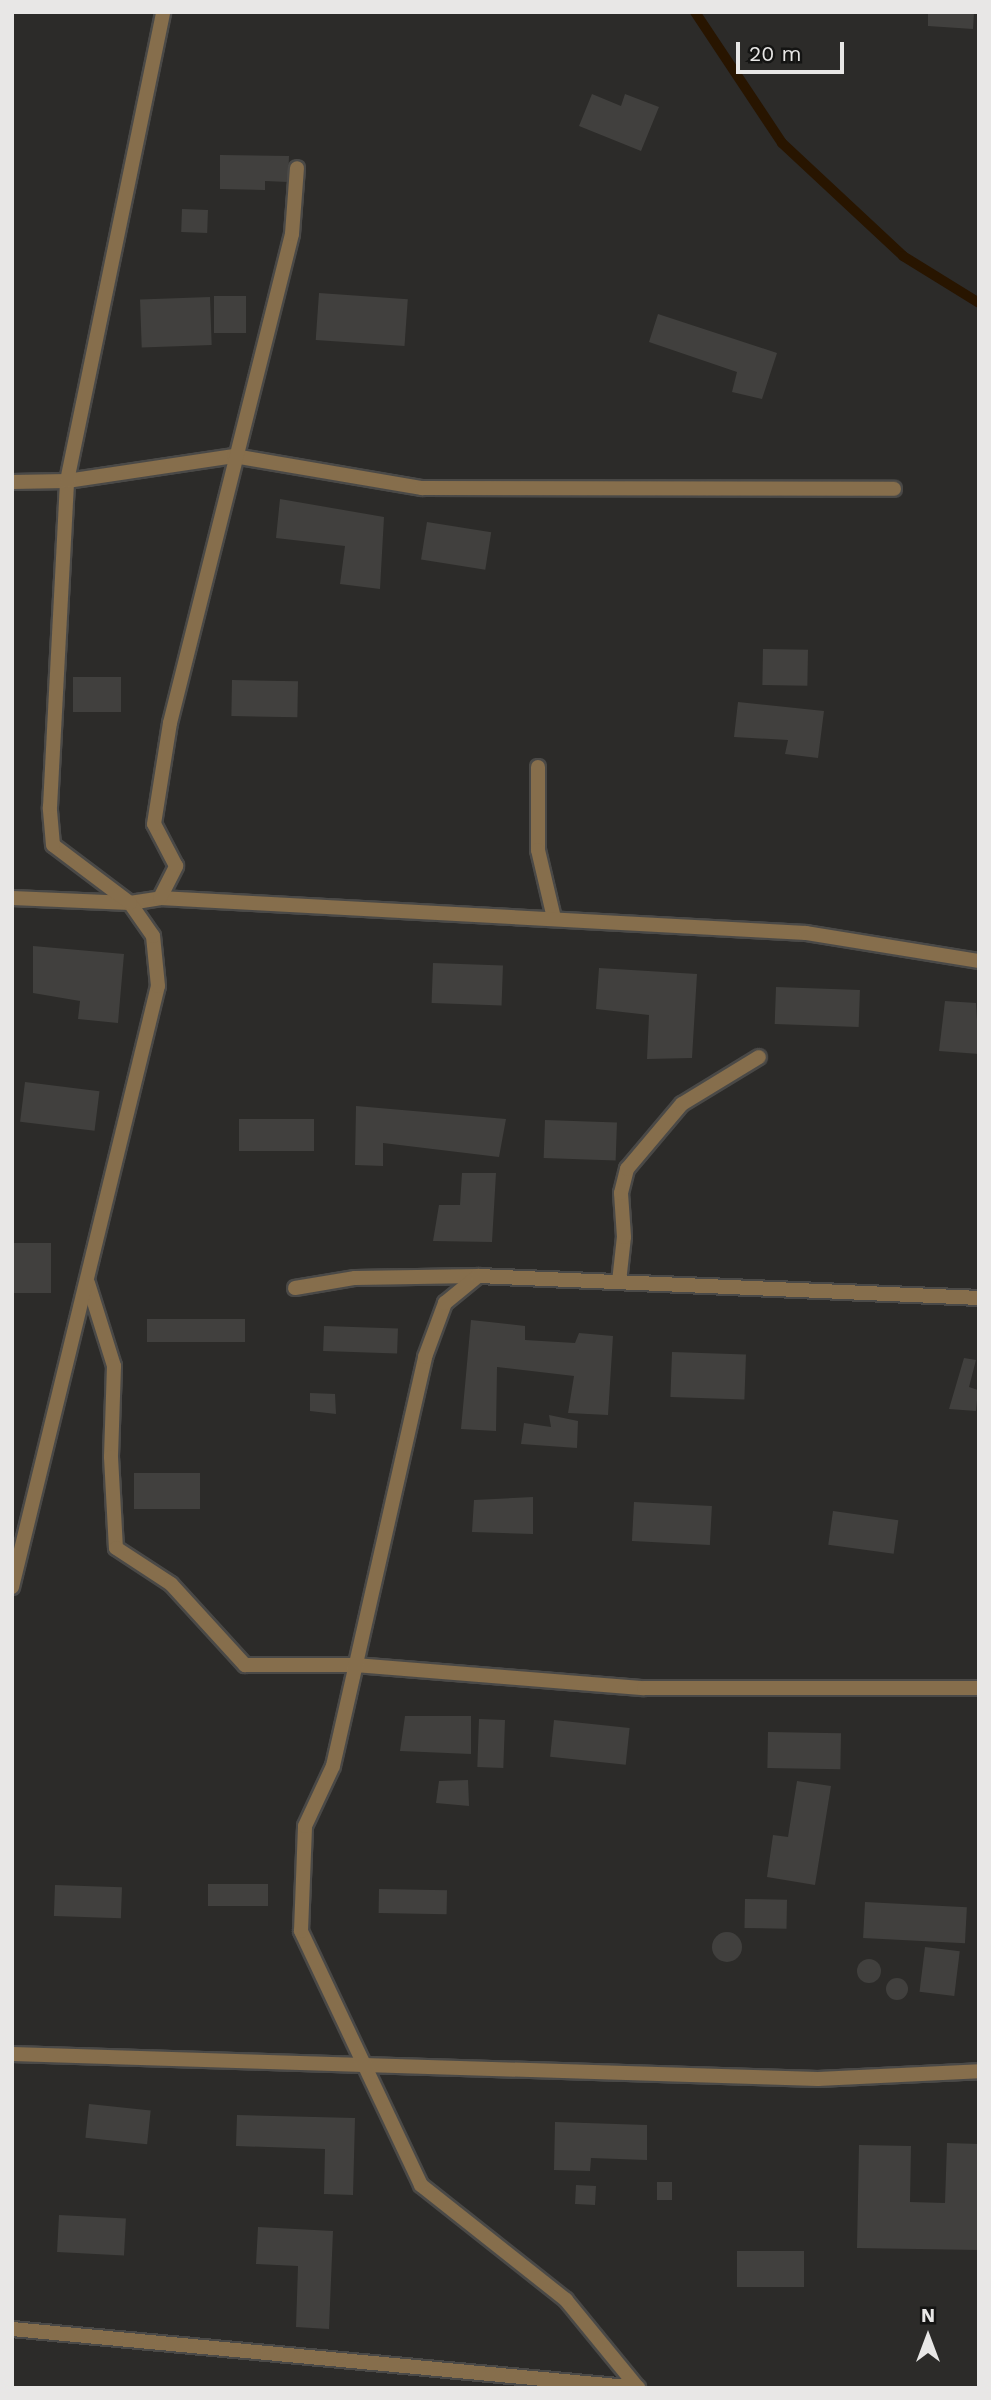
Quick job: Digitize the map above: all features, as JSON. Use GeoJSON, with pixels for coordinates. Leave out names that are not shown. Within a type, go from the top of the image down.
{"type":"FeatureCollection","features":[{"type":"Feature","properties":{"kind":"street"},"geometry":{"type":"LineString","coordinates":[[12,1587],[158,986],[153,936],[130,903],[53,845],[50,807],[67,481],[163,12]]}},
{"type":"Feature","properties":{"kind":"street"},"geometry":{"type":"LineString","coordinates":[[160,898],[176,866],[154,824],[170,723],[234,456],[292,234],[297,167]]}},
{"type":"Feature","properties":{"kind":"street"},"geometry":{"type":"LineString","coordinates":[[12,482],[67,481],[234,456],[422,488],[894,489]]}},
{"type":"Feature","properties":{"kind":"street"},"geometry":{"type":"LineString","coordinates":[[538,767],[538,850],[554,918]]}},
{"type":"Feature","properties":{"kind":"street"},"geometry":{"type":"LineString","coordinates":[[12,898],[130,903],[160,898],[806,933],[979,961]]}},
{"type":"Feature","properties":{"kind":"street"},"geometry":{"type":"LineString","coordinates":[[619,1282],[624,1237],[621,1193],[627,1169],[682,1104],[759,1056]]}},
{"type":"Feature","properties":{"kind":"street"},"geometry":{"type":"LineString","coordinates":[[12,2329],[638,2388],[566,2300],[421,2185],[301,1931],[305,1826],[333,1766],[425,1357],[445,1303],[478,1276]]}},
{"type":"Feature","properties":{"kind":"street"},"geometry":{"type":"LineString","coordinates":[[295,1288],[355,1278],[478,1276],[979,1298]]}},
{"type":"Feature","properties":{"kind":"street"},"geometry":{"type":"LineString","coordinates":[[88,1281],[114,1366],[111,1457],[116,1548],[172,1584],[245,1665],[355,1665],[644,1688],[979,1688]]}},
{"type":"Feature","properties":{"kind":"street"},"geometry":{"type":"LineString","coordinates":[[12,2054],[818,2079],[979,2071]]}},
{"type":"Feature","properties":{"kind":"building"},"geometry":{"type":"Polygon","coordinates":[[[928,12],[974,12],[973,29],[928,26],[928,12]]]}},
{"type":"Feature","properties":{"kind":"building"},"geometry":{"type":"Polygon","coordinates":[[[592,94],[621,106],[625,94],[659,107],[641,151],[579,126],[592,94]]]}},
{"type":"Feature","properties":{"kind":"building"},"geometry":{"type":"Polygon","coordinates":[[[220,155],[289,156],[288,182],[265,181],[265,190],[220,189],[220,155]]]}},
{"type":"Feature","properties":{"kind":"building"},"geometry":{"type":"Polygon","coordinates":[[[182,209],[208,210],[207,233],[181,232],[182,209]]]}},
{"type":"Feature","properties":{"kind":"building"},"geometry":{"type":"Polygon","coordinates":[[[319,293],[408,299],[405,346],[316,340],[319,293]]]}},
{"type":"Feature","properties":{"kind":"building"},"geometry":{"type":"Polygon","coordinates":[[[214,296],[246,296],[246,333],[214,333],[214,296]]]}},
{"type":"Feature","properties":{"kind":"building"},"geometry":{"type":"Polygon","coordinates":[[[210,297],[212,345],[142,347],[140,299],[210,297]]]}},
{"type":"Feature","properties":{"kind":"building"},"geometry":{"type":"Polygon","coordinates":[[[658,314],[777,353],[762,399],[732,392],[737,372],[649,342],[658,314]]]}},
{"type":"Feature","properties":{"kind":"building"},"geometry":{"type":"Polygon","coordinates":[[[280,499],[384,517],[380,589],[340,584],[345,546],[276,538],[280,499]]]}},
{"type":"Feature","properties":{"kind":"building"},"geometry":{"type":"Polygon","coordinates":[[[427,522],[491,532],[485,570],[421,560],[427,522]]]}},
{"type":"Feature","properties":{"kind":"building"},"geometry":{"type":"Polygon","coordinates":[[[763,649],[808,650],[807,686],[762,685],[763,649]]]}},
{"type":"Feature","properties":{"kind":"building"},"geometry":{"type":"Polygon","coordinates":[[[73,677],[121,677],[121,712],[73,712],[73,677]]]}},
{"type":"Feature","properties":{"kind":"building"},"geometry":{"type":"Polygon","coordinates":[[[232,680],[298,681],[297,717],[231,716],[232,680]]]}},
{"type":"Feature","properties":{"kind":"building"},"geometry":{"type":"Polygon","coordinates":[[[738,702],[824,711],[818,758],[785,754],[788,740],[734,737],[738,702]]]}},
{"type":"Feature","properties":{"kind":"building"},"geometry":{"type":"Polygon","coordinates":[[[33,946],[124,954],[118,1023],[78,1019],[80,1001],[33,993],[33,946]]]}},
{"type":"Feature","properties":{"kind":"building"},"geometry":{"type":"Polygon","coordinates":[[[433,963],[503,965],[502,1005],[432,1003],[433,963]]]}},
{"type":"Feature","properties":{"kind":"building"},"geometry":{"type":"Polygon","coordinates":[[[599,968],[697,974],[692,1058],[647,1059],[649,1015],[596,1009],[599,968]]]}},
{"type":"Feature","properties":{"kind":"building"},"geometry":{"type":"Polygon","coordinates":[[[776,987],[860,990],[859,1027],[775,1024],[776,987]]]}},
{"type":"Feature","properties":{"kind":"building"},"geometry":{"type":"Polygon","coordinates":[[[945,1001],[976,1003],[979,1054],[939,1051],[945,1001]]]}},
{"type":"Feature","properties":{"kind":"building"},"geometry":{"type":"Polygon","coordinates":[[[25,1082],[99,1091],[95,1131],[20,1122],[25,1082]]]}},
{"type":"Feature","properties":{"kind":"building"},"geometry":{"type":"Polygon","coordinates":[[[356,1106],[506,1119],[499,1157],[383,1143],[383,1166],[355,1165],[356,1106]]]}},
{"type":"Feature","properties":{"kind":"building"},"geometry":{"type":"Polygon","coordinates":[[[239,1119],[314,1119],[314,1151],[239,1151],[239,1119]]]}},
{"type":"Feature","properties":{"kind":"building"},"geometry":{"type":"Polygon","coordinates":[[[545,1120],[617,1123],[616,1160],[544,1158],[545,1120]]]}},
{"type":"Feature","properties":{"kind":"building"},"geometry":{"type":"Polygon","coordinates":[[[462,1173],[496,1173],[492,1242],[433,1241],[439,1205],[460,1205],[462,1173]]]}},
{"type":"Feature","properties":{"kind":"building"},"geometry":{"type":"Polygon","coordinates":[[[12,1243],[51,1243],[51,1293],[12,1293],[12,1243]]]}},
{"type":"Feature","properties":{"kind":"building"},"geometry":{"type":"Polygon","coordinates":[[[147,1319],[245,1319],[245,1342],[147,1342],[147,1319]]]}},
{"type":"Feature","properties":{"kind":"building"},"geometry":{"type":"Polygon","coordinates":[[[471,1320],[525,1326],[525,1340],[575,1343],[579,1333],[613,1336],[608,1415],[568,1413],[574,1376],[497,1367],[496,1431],[461,1429],[471,1320]]]}},
{"type":"Feature","properties":{"kind":"building"},"geometry":{"type":"Polygon","coordinates":[[[324,1326],[398,1329],[397,1354],[323,1351],[324,1326]]]}},
{"type":"Feature","properties":{"kind":"building"},"geometry":{"type":"Polygon","coordinates":[[[672,1352],[746,1355],[744,1400],[670,1397],[672,1352]]]}},
{"type":"Feature","properties":{"kind":"building"},"geometry":{"type":"Polygon","coordinates":[[[964,1358],[976,1360],[969,1387],[978,1390],[976,1411],[949,1409],[964,1358]]]}},
{"type":"Feature","properties":{"kind":"building"},"geometry":{"type":"Polygon","coordinates":[[[310,1393],[335,1394],[336,1414],[310,1411],[310,1393]]]}},
{"type":"Feature","properties":{"kind":"building"},"geometry":{"type":"Polygon","coordinates":[[[549,1415],[578,1421],[577,1448],[521,1444],[524,1423],[551,1427],[549,1415]]]}},
{"type":"Feature","properties":{"kind":"building"},"geometry":{"type":"Polygon","coordinates":[[[134,1473],[200,1473],[200,1509],[134,1509],[134,1473]]]}},
{"type":"Feature","properties":{"kind":"building"},"geometry":{"type":"Polygon","coordinates":[[[533,1497],[533,1534],[472,1532],[474,1500],[533,1497]]]}},
{"type":"Feature","properties":{"kind":"building"},"geometry":{"type":"Polygon","coordinates":[[[634,1502],[712,1506],[710,1545],[632,1541],[634,1502]]]}},
{"type":"Feature","properties":{"kind":"building"},"geometry":{"type":"Polygon","coordinates":[[[833,1511],[898,1520],[894,1554],[828,1545],[833,1511]]]}},
{"type":"Feature","properties":{"kind":"building"},"geometry":{"type":"Polygon","coordinates":[[[405,1716],[471,1716],[471,1754],[400,1751],[405,1716]]]}},
{"type":"Feature","properties":{"kind":"building"},"geometry":{"type":"Polygon","coordinates":[[[479,1719],[505,1720],[503,1768],[477,1767],[479,1719]]]}},
{"type":"Feature","properties":{"kind":"building"},"geometry":{"type":"Polygon","coordinates":[[[554,1720],[630,1728],[626,1765],[550,1757],[554,1720]]]}},
{"type":"Feature","properties":{"kind":"building"},"geometry":{"type":"Polygon","coordinates":[[[768,1732],[841,1733],[840,1769],[767,1768],[768,1732]]]}},
{"type":"Feature","properties":{"kind":"building"},"geometry":{"type":"Polygon","coordinates":[[[468,1780],[469,1806],[436,1803],[439,1781],[468,1780]]]}},
{"type":"Feature","properties":{"kind":"building"},"geometry":{"type":"Polygon","coordinates":[[[797,1781],[831,1786],[815,1885],[767,1877],[773,1835],[788,1837],[797,1781]]]}},
{"type":"Feature","properties":{"kind":"building"},"geometry":{"type":"Polygon","coordinates":[[[208,1884],[268,1884],[268,1906],[208,1906],[208,1884]]]}},
{"type":"Feature","properties":{"kind":"building"},"geometry":{"type":"Polygon","coordinates":[[[55,1885],[122,1887],[121,1918],[54,1916],[55,1885]]]}},
{"type":"Feature","properties":{"kind":"building"},"geometry":{"type":"Polygon","coordinates":[[[379,1889],[447,1890],[447,1914],[379,1913],[379,1889]]]}},
{"type":"Feature","properties":{"kind":"building"},"geometry":{"type":"Polygon","coordinates":[[[745,1899],[787,1900],[786,1929],[744,1928],[745,1899]]]}},
{"type":"Feature","properties":{"kind":"building"},"geometry":{"type":"Polygon","coordinates":[[[865,1902],[967,1907],[965,1943],[863,1938],[865,1902]]]}},
{"type":"Feature","properties":{"kind":"building"},"geometry":{"type":"Polygon","coordinates":[[[727,1932],[738,1936],[742,1947],[738,1958],[727,1962],[716,1958],[712,1947],[716,1936],[727,1932]]]}},
{"type":"Feature","properties":{"kind":"building"},"geometry":{"type":"Polygon","coordinates":[[[925,1947],[960,1951],[954,1996],[920,1992],[925,1947]]]}},
{"type":"Feature","properties":{"kind":"building"},"geometry":{"type":"Polygon","coordinates":[[[869,1959],[877,1963],[881,1971],[877,1979],[869,1983],[861,1979],[857,1971],[861,1963],[869,1959]]]}},
{"type":"Feature","properties":{"kind":"building"},"geometry":{"type":"Polygon","coordinates":[[[897,1978],[905,1981],[908,1989],[905,1997],[897,2000],[889,1997],[886,1989],[889,1981],[897,1978]]]}},
{"type":"Feature","properties":{"kind":"building"},"geometry":{"type":"Polygon","coordinates":[[[89,2104],[151,2110],[147,2144],[85,2138],[89,2104]]]}},
{"type":"Feature","properties":{"kind":"building"},"geometry":{"type":"Polygon","coordinates":[[[237,2115],[355,2118],[353,2195],[324,2194],[325,2149],[236,2146],[237,2115]]]}},
{"type":"Feature","properties":{"kind":"building"},"geometry":{"type":"Polygon","coordinates":[[[555,2122],[647,2125],[647,2160],[591,2158],[590,2171],[554,2170],[555,2122]]]}},
{"type":"Feature","properties":{"kind":"building"},"geometry":{"type":"Polygon","coordinates":[[[947,2143],[979,2144],[979,2250],[857,2248],[859,2145],[911,2146],[910,2202],[945,2203],[947,2143]]]}},
{"type":"Feature","properties":{"kind":"building"},"geometry":{"type":"Polygon","coordinates":[[[657,2182],[672,2182],[672,2200],[657,2200],[657,2182]]]}},
{"type":"Feature","properties":{"kind":"building"},"geometry":{"type":"Polygon","coordinates":[[[576,2185],[596,2186],[595,2205],[575,2204],[576,2185]]]}},
{"type":"Feature","properties":{"kind":"building"},"geometry":{"type":"Polygon","coordinates":[[[59,2215],[126,2219],[124,2255],[57,2252],[59,2215]]]}},
{"type":"Feature","properties":{"kind":"building"},"geometry":{"type":"Polygon","coordinates":[[[258,2227],[333,2231],[329,2329],[296,2327],[298,2266],[256,2264],[258,2227]]]}},
{"type":"Feature","properties":{"kind":"building"},"geometry":{"type":"Polygon","coordinates":[[[737,2251],[804,2251],[804,2287],[737,2287],[737,2251]]]}},
{"type":"Feature","properties":{"kind":"waterway"},"geometry":{"type":"LineString","coordinates":[[695,12],[782,143],[903,256],[979,303]]}}]}
